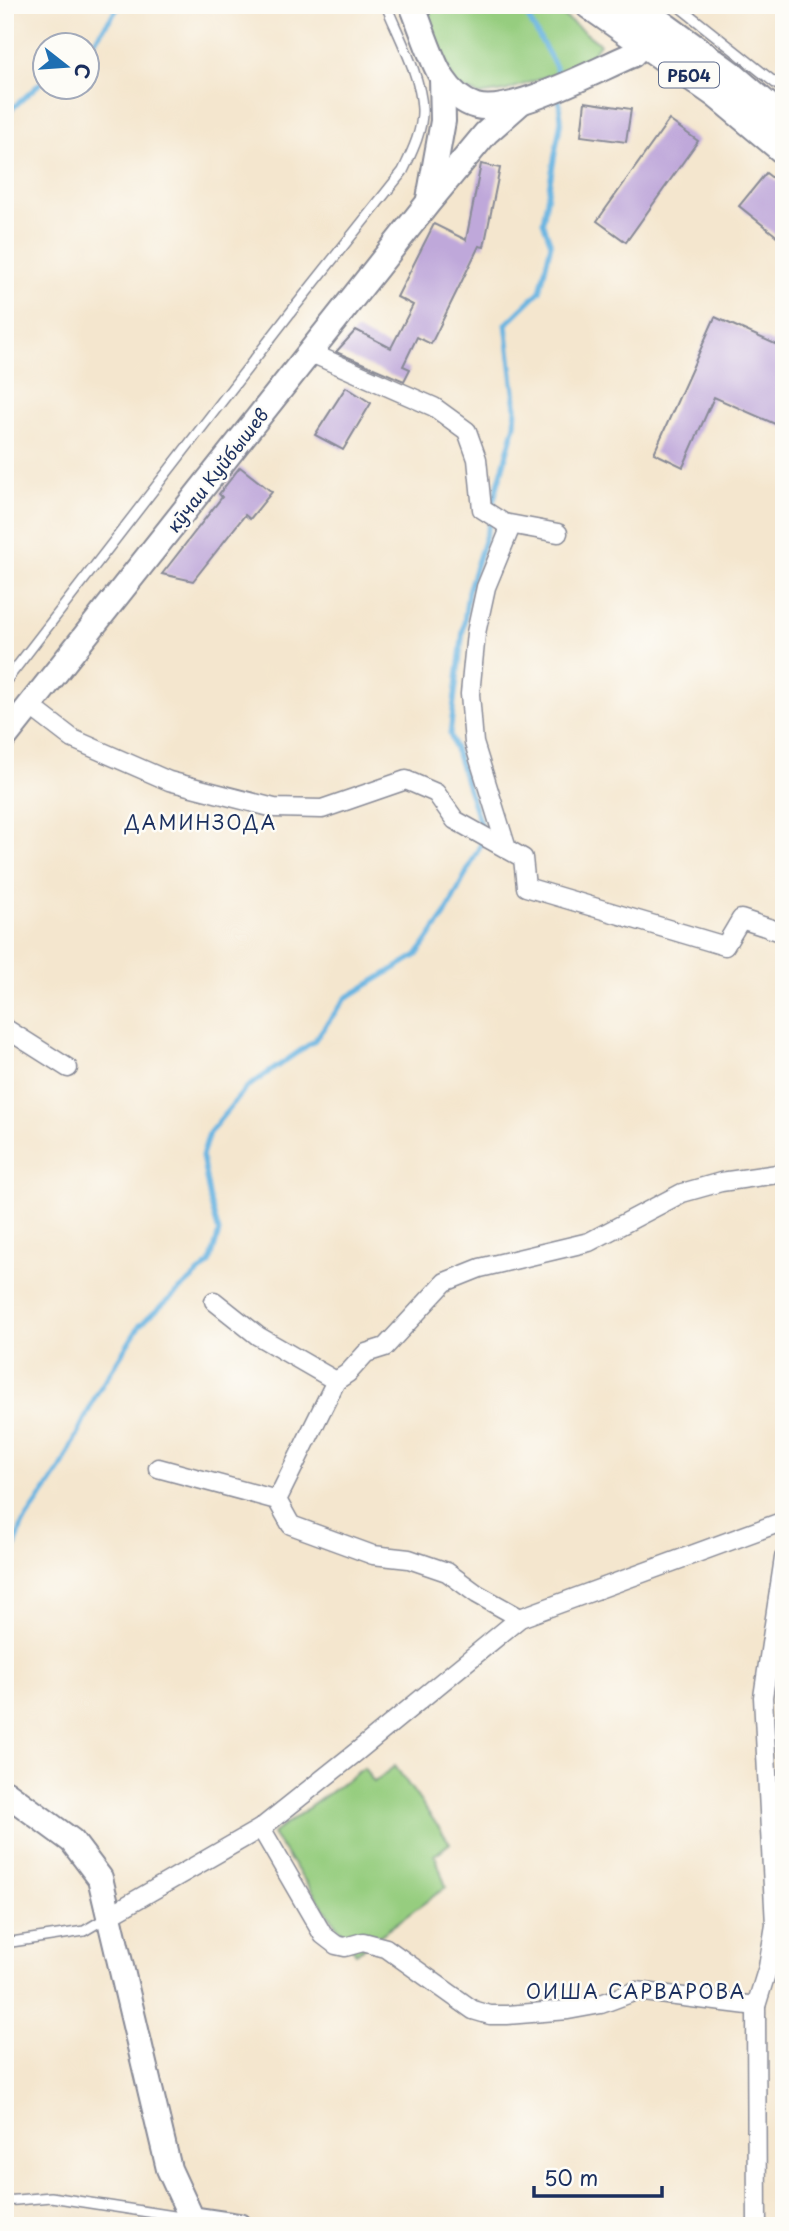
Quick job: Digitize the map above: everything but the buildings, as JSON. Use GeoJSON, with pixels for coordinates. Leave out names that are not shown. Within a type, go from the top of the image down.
{"type":"FeatureCollection","features":[{"type":"Feature","properties":{"kind":"main road"},"geometry":{"type":"LineString","coordinates":[[412,5],[442,78],[459,98],[475,106],[497,108],[520,103],[632,55],[659,23]]}},
{"type":"Feature","properties":{"kind":"main road","name":"РБ04"},"geometry":{"type":"LineString","coordinates":[[590,5],[659,23],[717,94],[784,150]]}},
{"type":"Feature","properties":{"kind":"main road","name":"РБ04"},"geometry":{"type":"LineString","coordinates":[[634,5],[730,75],[784,121]]}},
{"type":"Feature","properties":{"kind":"main road"},"geometry":{"type":"LineString","coordinates":[[428,203],[443,121],[442,78]]}},
{"type":"Feature","properties":{"kind":"main road","name":"кӯчаи Куйбышев"},"geometry":{"type":"LineString","coordinates":[[5,737],[428,203],[485,133],[520,103]]}},
{"type":"Feature","properties":{"kind":"main road"},"geometry":{"type":"LineString","coordinates":[[5,1792],[72,1841],[100,1878],[169,2169],[192,2219],[239,2226]]}},
{"type":"Feature","properties":{"kind":"street"},"geometry":{"type":"LineString","coordinates":[[311,353],[434,407],[467,431],[477,459],[482,509],[504,523],[558,533]]}},
{"type":"Feature","properties":{"kind":"street"},"geometry":{"type":"LineString","coordinates":[[500,845],[474,743],[471,694],[476,633],[486,587],[509,531],[504,523]]}},
{"type":"Feature","properties":{"kind":"street"},"geometry":{"type":"LineString","coordinates":[[30,706],[73,739],[169,781],[274,808],[322,809],[406,780],[436,793],[455,820],[523,858],[526,887],[725,946],[741,919],[784,933]]}},
{"type":"Feature","properties":{"kind":"street"},"geometry":{"type":"LineString","coordinates":[[5,1027],[68,1068]]}},
{"type":"Feature","properties":{"kind":"street"},"geometry":{"type":"LineString","coordinates":[[277,1500],[336,1381],[348,1373],[366,1353],[385,1347],[445,1282],[480,1268],[589,1242],[682,1193],[721,1182],[784,1173]]}},
{"type":"Feature","properties":{"kind":"street"},"geometry":{"type":"LineString","coordinates":[[214,1301],[258,1336],[336,1381]]}},
{"type":"Feature","properties":{"kind":"street"},"geometry":{"type":"LineString","coordinates":[[158,1468],[277,1500],[291,1525],[373,1555],[409,1559],[447,1572],[477,1594],[520,1618]]}},
{"type":"Feature","properties":{"kind":"street"},"geometry":{"type":"LineString","coordinates":[[110,1915],[261,1828],[520,1618],[784,1521]]}},
{"type":"Feature","properties":{"kind":"street"},"geometry":{"type":"LineString","coordinates":[[757,2226],[756,2006],[768,1967],[775,1925],[763,1697],[784,1558]]}},
{"type":"Feature","properties":{"kind":"street"},"geometry":{"type":"LineString","coordinates":[[261,1828],[323,1935],[336,1945],[345,1947],[363,1942],[386,1948],[473,2010],[490,2015],[568,2010],[601,2004],[636,1991],[756,2006]]}},
{"type":"Feature","properties":{"kind":"lane"},"geometry":{"type":"LineString","coordinates":[[5,682],[403,171],[415,146],[422,110],[418,84],[386,5]]}},
{"type":"Feature","properties":{"kind":"lane"},"geometry":{"type":"LineString","coordinates":[[659,23],[784,90]]}},
{"type":"Feature","properties":{"kind":"lane"},"geometry":{"type":"LineString","coordinates":[[5,1943],[85,1931],[110,1915]]}},
{"type":"Feature","properties":{"kind":"lane"},"geometry":{"type":"LineString","coordinates":[[5,2201],[51,2197],[192,2219]]}},
{"type":"Feature","properties":{"kind":"green space"},"geometry":{"type":"Polygon","coordinates":[[[419,5],[549,5],[600,44],[584,64],[505,91],[479,95],[456,86],[419,5]]]}},
{"type":"Feature","properties":{"kind":"green space"},"geometry":{"type":"Polygon","coordinates":[[[395,1766],[450,1843],[435,1855],[446,1887],[356,1953],[272,1834],[364,1768],[374,1782],[395,1766]]]}},
{"type":"Feature","properties":{"kind":"waterway"},"geometry":{"type":"LineString","coordinates":[[101,32],[120,5]]}},
{"type":"Feature","properties":{"kind":"waterway"},"geometry":{"type":"LineString","coordinates":[[521,5],[556,67],[557,80]]}},
{"type":"Feature","properties":{"kind":"waterway"},"geometry":{"type":"LineString","coordinates":[[5,115],[32,91]]}},
{"type":"Feature","properties":{"kind":"waterway"},"geometry":{"type":"LineString","coordinates":[[492,506],[515,425],[516,408],[506,324],[540,291],[551,244],[543,222],[561,120],[559,97]]}},
{"type":"Feature","properties":{"kind":"waterway"},"geometry":{"type":"LineString","coordinates":[[482,830],[450,734],[468,591],[489,525]]}},
{"type":"Feature","properties":{"kind":"waterway"},"geometry":{"type":"LineString","coordinates":[[5,1579],[22,1525],[61,1468],[97,1393],[140,1325],[210,1263],[219,1232],[202,1156],[209,1133],[246,1088],[314,1041],[346,998],[417,955],[445,915],[483,840]]}},
{"type":"Feature","properties":{"kind":"district","name":"ДАМИНЗОДА"},"geometry":{"type":"Point","coordinates":[201,822]}},
{"type":"Feature","properties":{"kind":"district","name":"ОИША САРВАРОВА"},"geometry":{"type":"Point","coordinates":[636,1991]}}]}
